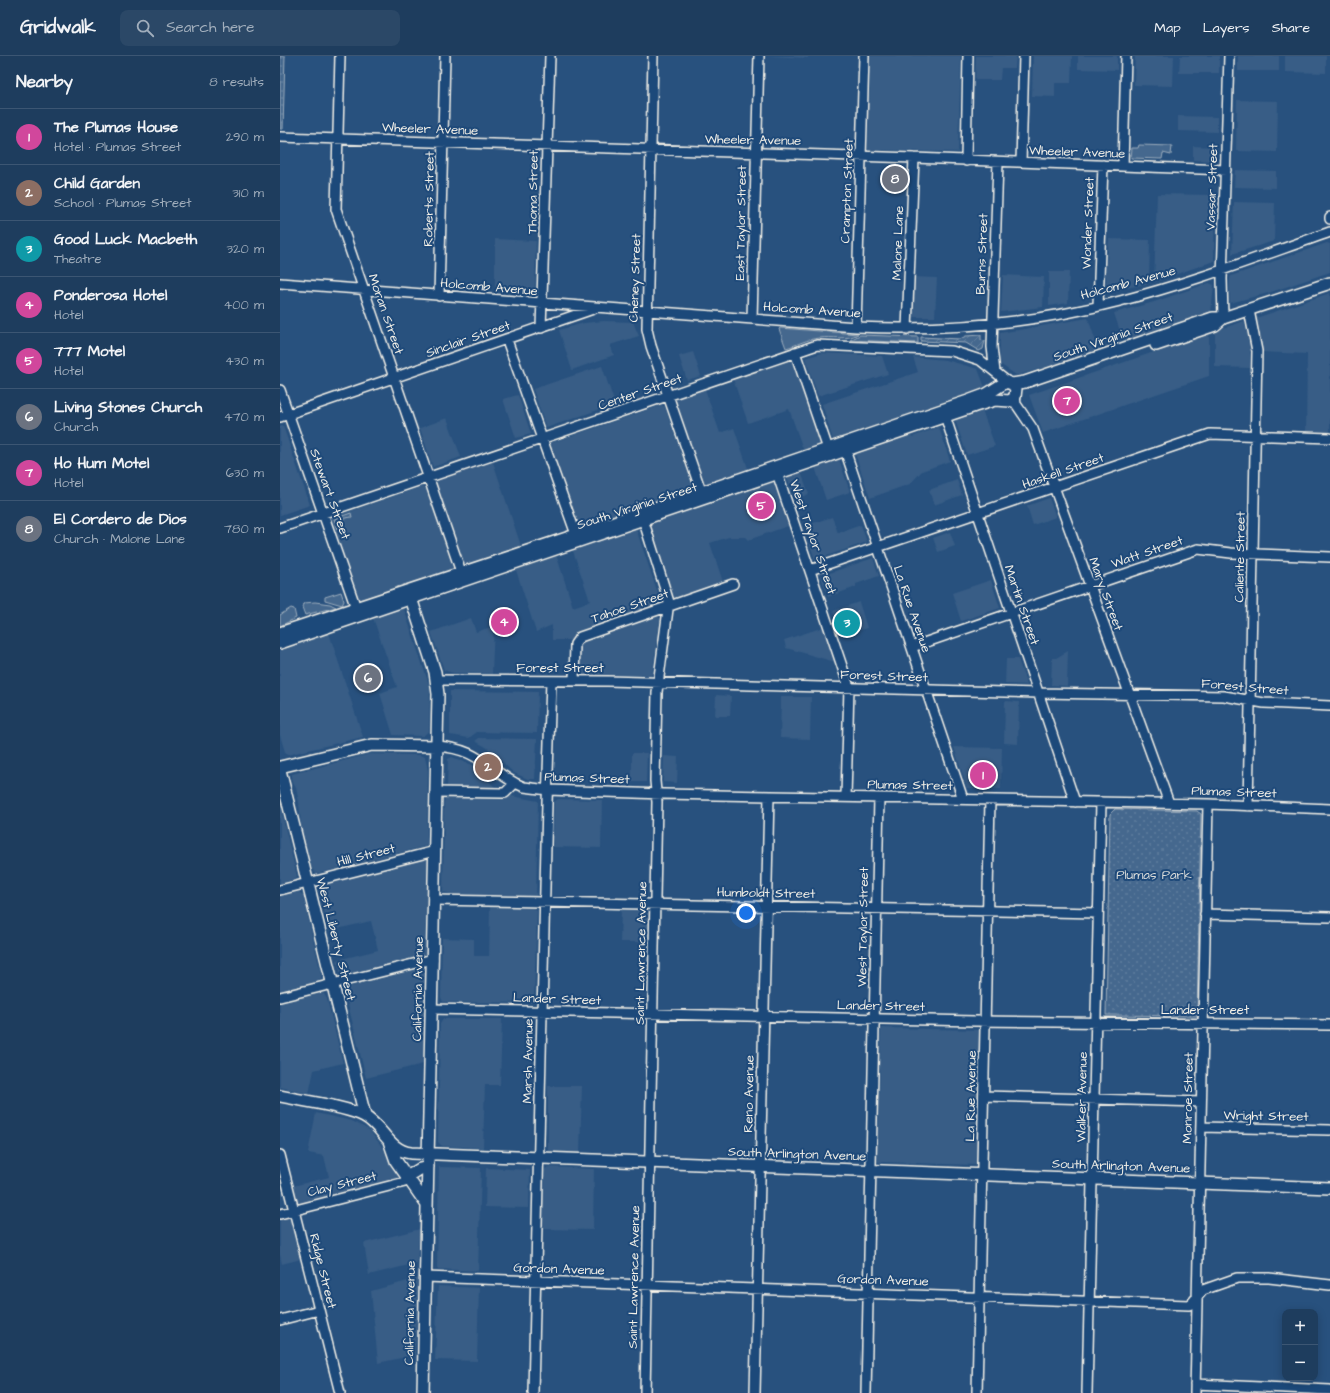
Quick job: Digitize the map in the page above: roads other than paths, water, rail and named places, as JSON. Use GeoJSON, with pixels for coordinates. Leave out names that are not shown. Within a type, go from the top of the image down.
{"type":"FeatureCollection","features":[{"type":"Feature","properties":{"kind":"main road","name":"South Virginia Street"},"geometry":{"type":"LineString","coordinates":[[280,642],[322,628],[410,594],[461,572],[643,519],[672,505],[780,469],[828,449],[978,398],[1007,384],[1025,382],[1213,318],[1223,318],[1330,283]]}},
{"type":"Feature","properties":{"kind":"main road","name":"South Virginia Street"},"geometry":{"type":"LineString","coordinates":[[1016,396],[1034,386],[1215,325],[1223,318]]}},
{"type":"Feature","properties":{"kind":"main road"},"geometry":{"type":"LineString","coordinates":[[1007,384],[1016,388],[1016,396],[1010,401],[1003,400],[998,394],[1007,384]]}},
{"type":"Feature","properties":{"kind":"main road","name":"South Virginia Street"},"geometry":{"type":"LineString","coordinates":[[280,633],[356,608],[410,594],[577,538],[699,496],[701,491],[845,450],[995,400],[1003,400]]}},
{"type":"Feature","properties":{"kind":"main road","name":"California Avenue"},"geometry":{"type":"LineString","coordinates":[[410,594],[437,680],[433,960],[423,1393]]}},
{"type":"Feature","properties":{"kind":"main road"},"geometry":{"type":"LineString","coordinates":[[322,628],[332,620],[353,613],[356,608]]}},
{"type":"Feature","properties":{"kind":"main road"},"geometry":{"type":"LineString","coordinates":[[280,768],[372,745],[437,746]]}},
{"type":"Feature","properties":{"kind":"main road","name":"West Liberty Street"},"geometry":{"type":"LineString","coordinates":[[280,768],[364,1116]]}},
{"type":"Feature","properties":{"kind":"main road","name":"South Arlington Avenue"},"geometry":{"type":"LineString","coordinates":[[280,1096],[352,1111],[364,1116],[379,1128],[398,1149],[404,1152],[539,1159],[982,1174],[1330,1188]]}},
{"type":"Feature","properties":{"kind":"main road"},"geometry":{"type":"LineString","coordinates":[[389,1140],[393,1155],[427,1205]]}},
{"type":"Feature","properties":{"kind":"main road"},"geometry":{"type":"LineString","coordinates":[[407,1177],[420,1169],[428,1167]]}},
{"type":"Feature","properties":{"kind":"street","name":"Moran Street"},"geometry":{"type":"LineString","coordinates":[[340,56],[336,209],[461,572]]}},
{"type":"Feature","properties":{"kind":"street","name":"Roberts Street"},"geometry":{"type":"LineString","coordinates":[[439,296],[445,56]]}},
{"type":"Feature","properties":{"kind":"street","name":"Thoma Street"},"geometry":{"type":"LineString","coordinates":[[541,328],[543,304],[550,56]]}},
{"type":"Feature","properties":{"kind":"street","name":"Cheney Street"},"geometry":{"type":"LineString","coordinates":[[654,56],[647,311],[648,336],[701,491]]}},
{"type":"Feature","properties":{"kind":"street","name":"East Taylor Street"},"geometry":{"type":"LineString","coordinates":[[752,319],[760,56]]}},
{"type":"Feature","properties":{"kind":"street","name":"Crampton Street"},"geometry":{"type":"LineString","coordinates":[[856,327],[864,56]]}},
{"type":"Feature","properties":{"kind":"street"},"geometry":{"type":"LineString","coordinates":[[966,161],[968,56]]}},
{"type":"Feature","properties":{"kind":"street"},"geometry":{"type":"LineString","coordinates":[[1021,162],[1024,56]]}},
{"type":"Feature","properties":{"kind":"street"},"geometry":{"type":"LineString","coordinates":[[1123,166],[1126,56]]}},
{"type":"Feature","properties":{"kind":"street","name":"Vassar Street"},"geometry":{"type":"LineString","coordinates":[[1223,318],[1221,306],[1229,56]]}},
{"type":"Feature","properties":{"kind":"street","name":"Wheeler Avenue"},"geometry":{"type":"LineString","coordinates":[[280,137],[547,145],[651,150],[756,152],[1226,170]]}},
{"type":"Feature","properties":{"kind":"street","name":"Malone Lane"},"geometry":{"type":"LineString","coordinates":[[907,329],[914,158]]}},
{"type":"Feature","properties":{"kind":"street","name":"Burns Street"},"geometry":{"type":"LineString","coordinates":[[995,372],[992,347],[992,323],[998,162]]}},
{"type":"Feature","properties":{"kind":"street","name":"Wonder Street"},"geometry":{"type":"LineString","coordinates":[[1098,306],[1103,165]]}},
{"type":"Feature","properties":{"kind":"street","name":"Holcomb Avenue"},"geometry":{"type":"LineString","coordinates":[[280,283],[856,327],[907,329],[959,328],[1098,306],[1165,288],[1330,232]]}},
{"type":"Feature","properties":{"kind":"street","name":"Sinclair Street"},"geometry":{"type":"LineString","coordinates":[[284,416],[596,308]]}},
{"type":"Feature","properties":{"kind":"street","name":"Caliente Street"},"geometry":{"type":"LineString","coordinates":[[1248,806],[1257,348],[1249,310]]}},
{"type":"Feature","properties":{"kind":"street"},"geometry":{"type":"LineString","coordinates":[[507,340],[577,538]]}},
{"type":"Feature","properties":{"kind":"street","name":"Center Street"},"geometry":{"type":"LineString","coordinates":[[280,528],[817,345],[945,350],[973,357],[984,363],[1007,384]]}},
{"type":"Feature","properties":{"kind":"street"},"geometry":{"type":"LineString","coordinates":[[973,357],[986,354],[992,347]]}},
{"type":"Feature","properties":{"kind":"street"},"geometry":{"type":"LineString","coordinates":[[795,352],[828,449]]}},
{"type":"Feature","properties":{"kind":"street","name":"Stewart Street"},"geometry":{"type":"LineString","coordinates":[[280,390],[284,416],[324,513],[356,608]]}},
{"type":"Feature","properties":{"kind":"street","name":"Mary Street"},"geometry":{"type":"LineString","coordinates":[[1016,396],[1016,404],[1033,429],[1169,803]]}},
{"type":"Feature","properties":{"kind":"street","name":"Martin Street"},"geometry":{"type":"LineString","coordinates":[[945,416],[1075,802]]}},
{"type":"Feature","properties":{"kind":"street","name":"Haskell Street"},"geometry":{"type":"LineString","coordinates":[[810,570],[1210,434],[1330,438]]}},
{"type":"Feature","properties":{"kind":"street","name":"La Rue Avenue"},"geometry":{"type":"LineString","coordinates":[[845,450],[962,799]]}},
{"type":"Feature","properties":{"kind":"street","name":"West Taylor Street"},"geometry":{"type":"LineString","coordinates":[[780,469],[810,570],[848,687],[846,797]]}},
{"type":"Feature","properties":{"kind":"street","name":"Saint Lawrence Avenue"},"geometry":{"type":"LineString","coordinates":[[643,519],[668,598],[669,606],[659,683],[655,781],[655,904],[645,1393]]}},
{"type":"Feature","properties":{"kind":"street","name":"Watt Street"},"geometry":{"type":"LineString","coordinates":[[912,647],[1198,549],[1253,555],[1330,558]]}},
{"type":"Feature","properties":{"kind":"street","name":"Tahoe Street"},"geometry":{"type":"LineString","coordinates":[[574,681],[575,644],[579,637],[733,584]]}},
{"type":"Feature","properties":{"kind":"street","name":"Forest Street"},"geometry":{"type":"LineString","coordinates":[[437,680],[574,681],[1039,693],[1224,696],[1268,703],[1330,706]]}},
{"type":"Feature","properties":{"kind":"street","name":"Marsh Avenue"},"geometry":{"type":"LineString","coordinates":[[534,1393],[551,681]]}},
{"type":"Feature","properties":{"kind":"street","name":"Plumas Street"},"geometry":{"type":"LineString","coordinates":[[437,746],[452,747],[467,751],[515,783],[529,788],[548,790],[769,796],[1169,803],[1330,809]]}},
{"type":"Feature","properties":{"kind":"street"},"geometry":{"type":"LineString","coordinates":[[436,792],[502,793],[511,789],[515,783]]}},
{"type":"Feature","properties":{"kind":"street","name":"Reno Avenue"},"geometry":{"type":"LineString","coordinates":[[755,1393],[769,796]]}},
{"type":"Feature","properties":{"kind":"street","name":"West Taylor Street"},"geometry":{"type":"LineString","coordinates":[[866,1393],[879,798]]}},
{"type":"Feature","properties":{"kind":"street","name":"La Rue Avenue"},"geometry":{"type":"LineString","coordinates":[[977,1393],[990,800]]}},
{"type":"Feature","properties":{"kind":"street","name":"Walker Avenue"},"geometry":{"type":"LineString","coordinates":[[1088,1393],[1101,802]]}},
{"type":"Feature","properties":{"kind":"street","name":"Monroe Street"},"geometry":{"type":"LineString","coordinates":[[1195,1388],[1208,804]]}},
{"type":"Feature","properties":{"kind":"street","name":"Hill Street"},"geometry":{"type":"LineString","coordinates":[[280,890],[435,851]]}},
{"type":"Feature","properties":{"kind":"street","name":"Humboldt Street"},"geometry":{"type":"LineString","coordinates":[[434,900],[1098,912]]}},
{"type":"Feature","properties":{"kind":"street"},"geometry":{"type":"LineString","coordinates":[[1206,914],[1330,917]]}},
{"type":"Feature","properties":{"kind":"street"},"geometry":{"type":"LineString","coordinates":[[280,997],[433,960]]}},
{"type":"Feature","properties":{"kind":"street","name":"Lander Street"},"geometry":{"type":"LineString","coordinates":[[432,1009],[985,1021],[1330,1025]]}},
{"type":"Feature","properties":{"kind":"street"},"geometry":{"type":"LineString","coordinates":[[984,1096],[1201,1102]]}},
{"type":"Feature","properties":{"kind":"street","name":"Wright Street"},"geometry":{"type":"LineString","coordinates":[[1201,1127],[1330,1130]]}},
{"type":"Feature","properties":{"kind":"street","name":"Ridge Street"},"geometry":{"type":"LineString","coordinates":[[280,1155],[340,1393]]}},
{"type":"Feature","properties":{"kind":"street","name":"Clay Street"},"geometry":{"type":"LineString","coordinates":[[280,1214],[405,1182],[407,1177]]}},
{"type":"Feature","properties":{"kind":"street","name":"Gordon Avenue"},"geometry":{"type":"LineString","coordinates":[[425,1277],[1188,1305],[1206,1289],[1230,1279],[1244,1277],[1330,1285]]}},
{"type":"Feature","properties":{"kind":"street"},"geometry":{"type":"LineString","coordinates":[[280,1320],[319,1310]]}},
{"type":"Feature","properties":{"kind":"street"},"geometry":{"type":"LineString","coordinates":[[1195,1388],[1330,1390]]}},
{"type":"Feature","properties":{"kind":"place","name":"El Cordero de Dios"},"geometry":{"type":"Point","coordinates":[895,179]}},
{"type":"Feature","properties":{"kind":"place","name":"Ho Hum Motel"},"geometry":{"type":"Point","coordinates":[1067,401]}},
{"type":"Feature","properties":{"kind":"place","name":"777 Motel"},"geometry":{"type":"Point","coordinates":[761,506]}},
{"type":"Feature","properties":{"kind":"place","name":"Ponderosa Hotel"},"geometry":{"type":"Point","coordinates":[504,622]}},
{"type":"Feature","properties":{"kind":"place","name":"Good Luck Macbeth"},"geometry":{"type":"Point","coordinates":[847,623]}},
{"type":"Feature","properties":{"kind":"place","name":"Living Stones Church"},"geometry":{"type":"Point","coordinates":[368,678]}},
{"type":"Feature","properties":{"kind":"place","name":"Child Garden"},"geometry":{"type":"Point","coordinates":[488,767]}},
{"type":"Feature","properties":{"kind":"place","name":"The Plumas House"},"geometry":{"type":"Point","coordinates":[983,775]}},
{"type":"Feature","properties":{"kind":"park label","name":"Plumas Park"},"geometry":{"type":"Point","coordinates":[1154,875]}}]}
